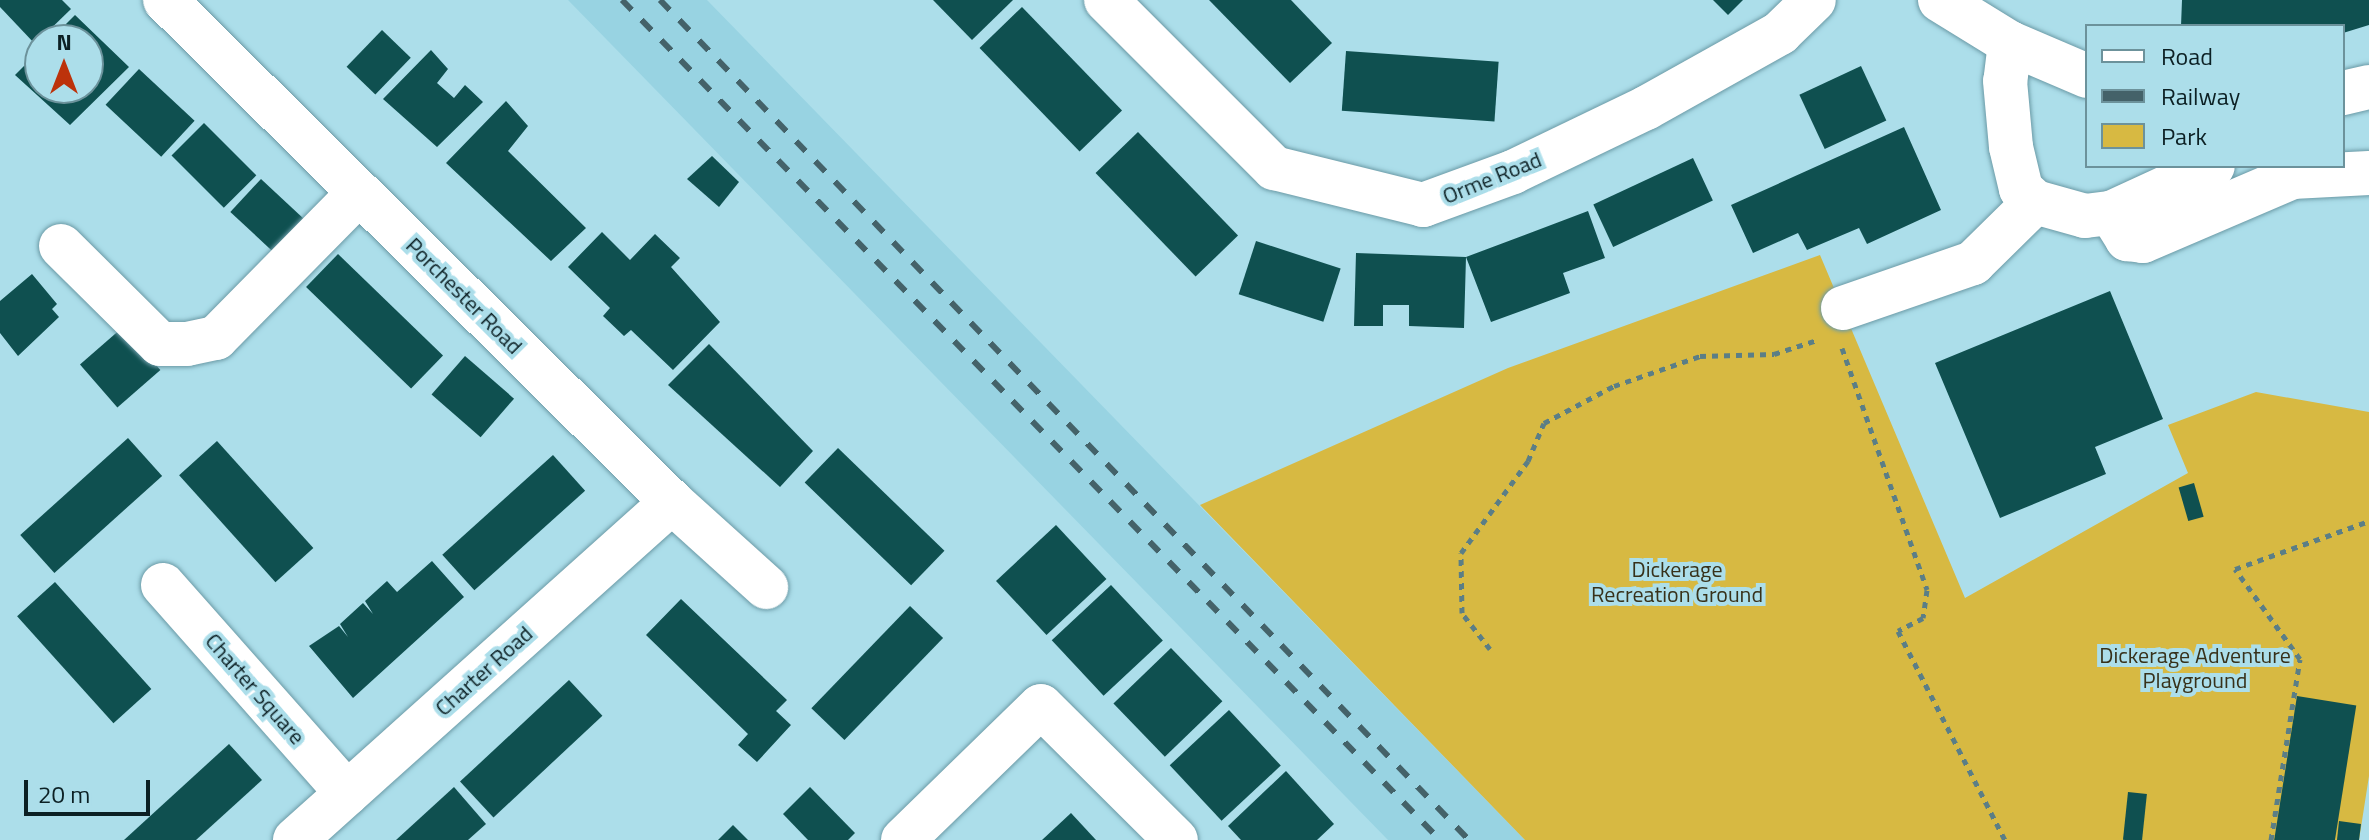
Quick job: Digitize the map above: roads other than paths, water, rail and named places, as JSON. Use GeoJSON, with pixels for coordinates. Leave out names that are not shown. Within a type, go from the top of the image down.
{"type":"FeatureCollection","features":[{"type":"Feature","properties":{"kind":"street","name":"Porchester Road"},"geometry":{"type":"LineString","coordinates":[[165,0],[672,502],[766,587]]}},
{"type":"Feature","properties":{"kind":"street","name":"Orme Road"},"geometry":{"type":"LineString","coordinates":[[1106,0],[1274,168],[1423,205],[1513,172],[1646,108],[1780,33],[1814,0]]}},
{"type":"Feature","properties":{"kind":"street"},"geometry":{"type":"LineString","coordinates":[[1940,0],[2010,43],[2085,75]]}},
{"type":"Feature","properties":{"kind":"street"},"geometry":{"type":"LineString","coordinates":[[2010,43],[2005,81],[2011,147],[2021,189],[2035,202],[2085,216],[2111,213],[2209,168]]}},
{"type":"Feature","properties":{"kind":"street"},"geometry":{"type":"LineString","coordinates":[[2345,93],[2369,87]]}},
{"type":"Feature","properties":{"kind":"street"},"geometry":{"type":"LineString","coordinates":[[2111,213],[2127,239],[2143,241],[2292,177],[2369,173]]}},
{"type":"Feature","properties":{"kind":"street"},"geometry":{"type":"LineString","coordinates":[[61,246],[160,344],[187,344],[216,338],[359,193]]}},
{"type":"Feature","properties":{"kind":"street"},"geometry":{"type":"LineString","coordinates":[[1838,312],[1973,263],[2035,202]]}},
{"type":"Feature","properties":{"kind":"street","name":"Charter Road"},"geometry":{"type":"LineString","coordinates":[[295,840],[672,502]]}},
{"type":"Feature","properties":{"kind":"street","name":"Charter Square"},"geometry":{"type":"LineString","coordinates":[[163,585],[347,793]]}},
{"type":"Feature","properties":{"kind":"street"},"geometry":{"type":"LineString","coordinates":[[903,840],[1041,706],[1176,840]]}},
{"type":"Feature","properties":{"kind":"railway"},"geometry":{"type":"LineString","coordinates":[[622,0],[1440,840]]}},
{"type":"Feature","properties":{"kind":"railway"},"geometry":{"type":"LineString","coordinates":[[660,0],[1469,840]]}},
{"type":"Feature","properties":{"kind":"park label","name":"Dickerage Recreation Ground"},"geometry":{"type":"Point","coordinates":[1677,582]}},
{"type":"Feature","properties":{"kind":"park label","name":"Dickerage Adventure Playground"},"geometry":{"type":"Point","coordinates":[2195,668]}}]}
